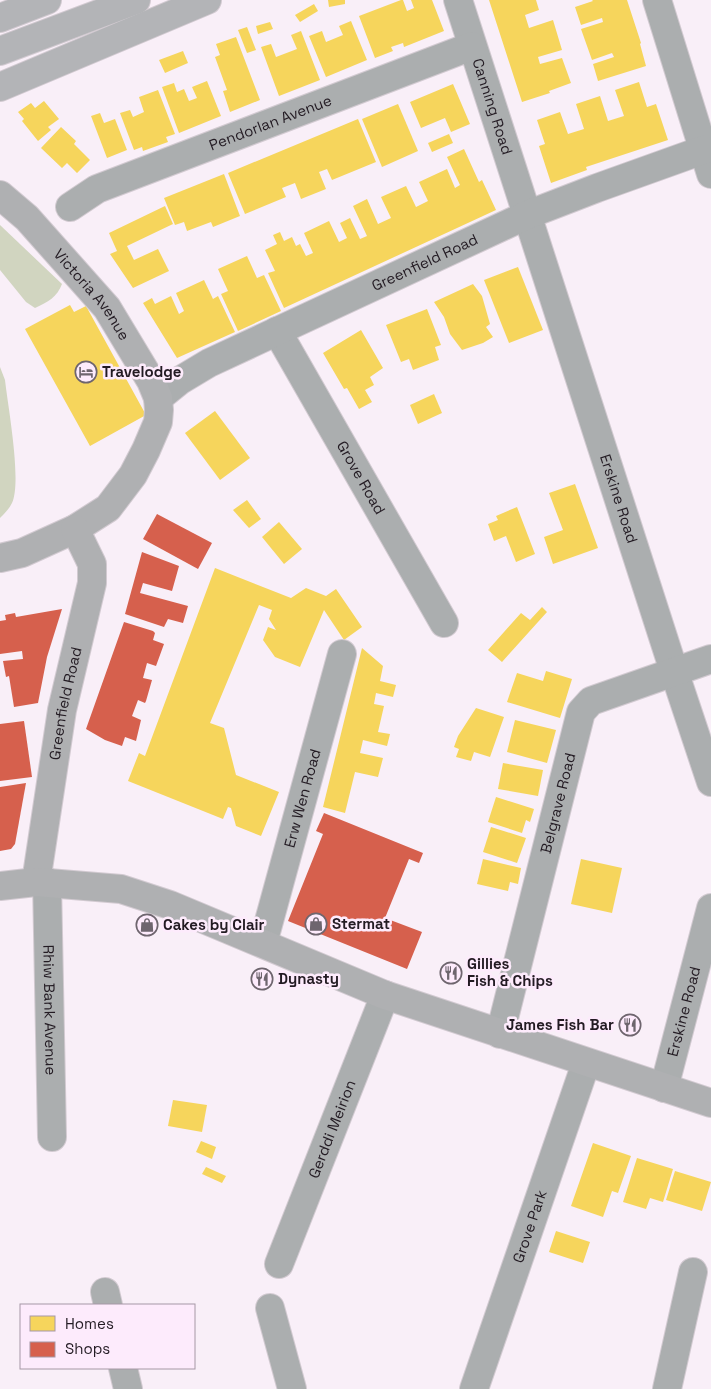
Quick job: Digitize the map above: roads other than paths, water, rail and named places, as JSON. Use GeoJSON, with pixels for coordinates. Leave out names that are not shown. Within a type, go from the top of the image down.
{"type":"FeatureCollection","features":[{"type":"Feature","properties":{"kind":"highway"},"geometry":{"type":"LineString","coordinates":[[0,18],[47,0]]}},
{"type":"Feature","properties":{"kind":"highway"},"geometry":{"type":"LineString","coordinates":[[0,51],[136,0]]}},
{"type":"Feature","properties":{"kind":"highway"},"geometry":{"type":"LineString","coordinates":[[0,87],[207,0]]}},
{"type":"Feature","properties":{"kind":"main road","name":"Victoria Avenue"},"geometry":{"type":"LineString","coordinates":[[0,195],[27,218],[107,308],[151,382],[158,398],[158,422],[132,475],[108,508],[75,529],[22,553],[0,558]]}},
{"type":"Feature","properties":{"kind":"main road","name":"Greenfield Road"},"geometry":{"type":"LineString","coordinates":[[42,882],[62,710],[92,583],[92,564],[75,529]]}},
{"type":"Feature","properties":{"kind":"main road"},"geometry":{"type":"LineString","coordinates":[[0,886],[42,882],[121,889],[170,905],[386,995],[711,1103]]}},
{"type":"Feature","properties":{"kind":"street","name":"Canning Road"},"geometry":{"type":"LineString","coordinates":[[458,0],[527,215]]}},
{"type":"Feature","properties":{"kind":"street"},"geometry":{"type":"LineString","coordinates":[[657,0],[708,158]]}},
{"type":"Feature","properties":{"kind":"street","name":"Pendorlan Avenue"},"geometry":{"type":"LineString","coordinates":[[70,207],[97,189],[472,46]]}},
{"type":"Feature","properties":{"kind":"street","name":"Greenfield Road"},"geometry":{"type":"LineString","coordinates":[[158,398],[179,381],[209,363],[527,215],[596,188],[708,158]]}},
{"type":"Feature","properties":{"kind":"street","name":"Erskine Road"},"geometry":{"type":"LineString","coordinates":[[527,215],[711,782]]}},
{"type":"Feature","properties":{"kind":"street","name":"Grove Road"},"geometry":{"type":"LineString","coordinates":[[277,331],[444,623]]}},
{"type":"Feature","properties":{"kind":"street","name":"Erw Wen Road"},"geometry":{"type":"LineString","coordinates":[[263,943],[342,654]]}},
{"type":"Feature","properties":{"kind":"street","name":"Belgrave Road"},"geometry":{"type":"LineString","coordinates":[[500,1034],[581,712],[591,701],[711,659]]}},
{"type":"Feature","properties":{"kind":"street","name":"Rhiw Bank Avenue"},"geometry":{"type":"LineString","coordinates":[[42,882],[52,1138]]}},
{"type":"Feature","properties":{"kind":"street","name":"Erskine Road"},"geometry":{"type":"LineString","coordinates":[[664,1088],[711,908]]}},
{"type":"Feature","properties":{"kind":"street","name":"Gerddi Meirion"},"geometry":{"type":"LineString","coordinates":[[279,1264],[386,995]]}},
{"type":"Feature","properties":{"kind":"street","name":"Grove Park"},"geometry":{"type":"LineString","coordinates":[[474,1389],[586,1063]]}},
{"type":"Feature","properties":{"kind":"street"},"geometry":{"type":"LineString","coordinates":[[666,1389],[693,1272]]}},
{"type":"Feature","properties":{"kind":"street"},"geometry":{"type":"LineString","coordinates":[[270,1308],[292,1389]]}},
{"type":"Feature","properties":{"kind":"street"},"geometry":{"type":"LineString","coordinates":[[123,1369],[128,1389]]}},
{"type":"Feature","properties":{"kind":"place","name":"Travelodge"},"geometry":{"type":"Point","coordinates":[86,372]}},
{"type":"Feature","properties":{"kind":"place","name":"Stermat"},"geometry":{"type":"Point","coordinates":[316,924]}},
{"type":"Feature","properties":{"kind":"place","name":"Cakes by Clair"},"geometry":{"type":"Point","coordinates":[147,925]}},
{"type":"Feature","properties":{"kind":"place","name":"Gillies Fish & Chips"},"geometry":{"type":"Point","coordinates":[451,973]}},
{"type":"Feature","properties":{"kind":"place","name":"Dynasty"},"geometry":{"type":"Point","coordinates":[262,979]}},
{"type":"Feature","properties":{"kind":"place","name":"James Fish Bar"},"geometry":{"type":"Point","coordinates":[630,1025]}}]}
